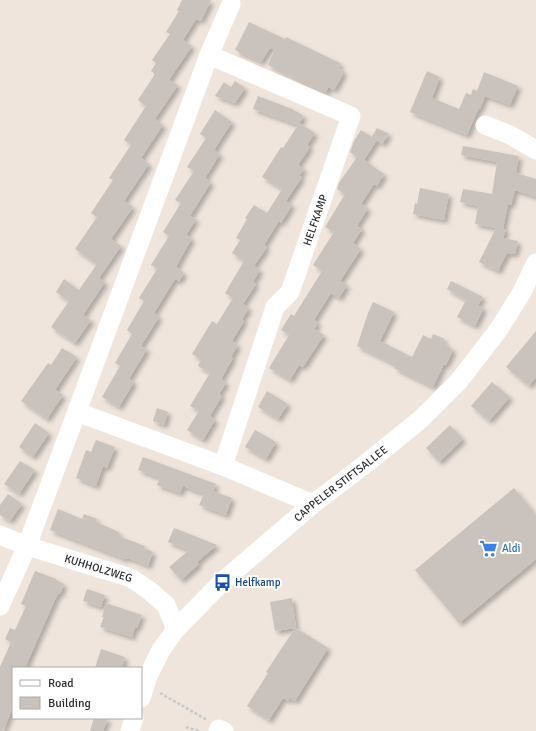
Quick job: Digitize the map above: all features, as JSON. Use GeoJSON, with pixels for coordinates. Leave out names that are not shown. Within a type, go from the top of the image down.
{"type":"FeatureCollection","features":[{"type":"Feature","properties":{"kind":"street"},"geometry":{"type":"LineString","coordinates":[[0,606],[27,546],[209,55],[230,4]]}},
{"type":"Feature","properties":{"kind":"street","name":"HELFKAMP"},"geometry":{"type":"LineString","coordinates":[[209,55],[350,116],[290,292],[275,307],[223,466]]}},
{"type":"Feature","properties":{"kind":"street"},"geometry":{"type":"LineString","coordinates":[[484,125],[510,135],[536,150]]}},
{"type":"Feature","properties":{"kind":"street","name":"CAPPELER STIFTSALLEE"},"geometry":{"type":"LineString","coordinates":[[143,691],[161,650],[176,629],[232,573],[313,504],[368,462],[421,418],[459,381],[499,329],[522,292],[536,263]]}},
{"type":"Feature","properties":{"kind":"street"},"geometry":{"type":"LineString","coordinates":[[77,412],[223,466],[313,504]]}},
{"type":"Feature","properties":{"kind":"street","name":"KUHHOLZWEG"},"geometry":{"type":"LineString","coordinates":[[0,536],[27,546],[131,578],[150,591],[166,605],[176,629]]}},
{"type":"Feature","properties":{"kind":"street"},"geometry":{"type":"LineString","coordinates":[[130,731],[134,719]]}},
{"type":"Feature","properties":{"kind":"path"},"geometry":{"type":"LineString","coordinates":[[143,691],[218,726],[220,730]]}},
{"type":"Feature","properties":{"kind":"path"},"geometry":{"type":"LineString","coordinates":[[186,727],[199,731]]}},
{"type":"Feature","properties":{"kind":"building"},"geometry":{"type":"Polygon","coordinates":[[[182,0],[211,0],[201,21],[196,19],[183,40],[192,46],[169,80],[178,85],[155,119],[163,125],[141,158],[149,164],[124,201],[133,207],[111,239],[121,246],[99,278],[105,282],[83,315],[91,320],[75,343],[51,327],[69,301],[56,292],[64,279],[79,290],[97,264],[75,249],[97,217],[91,213],[113,180],[109,178],[131,145],[124,140],[146,106],[138,100],[155,74],[151,71],[156,63],[152,60],[170,34],[166,32],[179,11],[177,10],[182,0]]]}},
{"type":"Feature","properties":{"kind":"building"},"geometry":{"type":"Polygon","coordinates":[[[249,22],[285,39],[286,37],[340,63],[339,69],[343,70],[342,76],[334,90],[328,87],[326,93],[268,65],[274,50],[270,48],[261,62],[235,50],[249,22]]]}},
{"type":"Feature","properties":{"kind":"building"},"geometry":{"type":"Polygon","coordinates":[[[427,71],[440,77],[432,98],[459,109],[466,93],[471,95],[473,89],[477,91],[484,72],[518,86],[510,105],[485,96],[467,135],[410,112],[427,71]]]}},
{"type":"Feature","properties":{"kind":"building"},"geometry":{"type":"Polygon","coordinates":[[[235,81],[245,88],[235,103],[215,96],[224,82],[231,87],[235,81]]]}},
{"type":"Feature","properties":{"kind":"building"},"geometry":{"type":"Polygon","coordinates":[[[258,96],[292,109],[304,116],[299,123],[315,133],[307,145],[310,147],[298,165],[304,169],[299,176],[302,177],[286,201],[292,205],[281,223],[279,221],[264,245],[267,247],[254,266],[260,270],[253,282],[256,284],[243,304],[249,308],[242,319],[244,321],[232,341],[238,345],[231,357],[233,358],[221,379],[226,383],[219,394],[222,396],[210,416],[215,420],[203,440],[187,430],[199,411],[190,406],[210,373],[198,366],[201,359],[192,354],[212,321],[217,324],[233,298],[225,293],[244,261],[232,253],[240,240],[236,238],[247,219],[245,218],[254,205],[267,213],[282,189],[262,177],[281,147],[283,148],[298,125],[253,109],[258,96]]]}},
{"type":"Feature","properties":{"kind":"building"},"geometry":{"type":"Polygon","coordinates":[[[215,110],[232,122],[214,150],[220,154],[205,178],[211,182],[190,216],[196,219],[186,235],[192,238],[176,267],[184,273],[179,281],[175,279],[154,313],[159,317],[141,346],[147,349],[129,379],[134,382],[119,407],[102,397],[120,366],[115,363],[132,334],[127,330],[144,301],[139,298],[157,269],[151,265],[169,236],[163,232],[181,203],[175,200],[194,171],[187,167],[206,138],[200,134],[215,110]]]}},
{"type":"Feature","properties":{"kind":"building"},"geometry":{"type":"Polygon","coordinates":[[[377,128],[389,134],[382,144],[377,140],[364,160],[384,174],[377,186],[374,184],[361,204],[368,208],[357,226],[362,229],[353,243],[361,249],[340,281],[347,285],[339,298],[331,293],[314,320],[318,323],[314,329],[324,335],[303,367],[299,365],[290,380],[269,368],[289,335],[281,330],[291,314],[294,316],[322,271],[313,265],[334,232],[325,227],[345,194],[337,189],[339,183],[357,157],[350,152],[354,141],[361,130],[372,137],[377,128]]]}},
{"type":"Feature","properties":{"kind":"building"},"geometry":{"type":"Polygon","coordinates":[[[463,146],[519,156],[516,173],[536,179],[536,197],[515,190],[511,205],[508,204],[503,229],[506,229],[503,238],[518,241],[515,254],[507,253],[498,271],[479,262],[496,228],[475,224],[478,206],[460,202],[463,189],[492,194],[497,162],[461,155],[463,146]]]}},
{"type":"Feature","properties":{"kind":"building"},"geometry":{"type":"Polygon","coordinates":[[[420,188],[449,194],[444,220],[413,214],[415,203],[417,204],[420,188]]]}},
{"type":"Feature","properties":{"kind":"building"},"geometry":{"type":"Polygon","coordinates":[[[451,281],[483,297],[478,305],[484,308],[475,326],[457,317],[466,300],[447,289],[451,281]]]}},
{"type":"Feature","properties":{"kind":"building"},"geometry":{"type":"Polygon","coordinates":[[[373,302],[394,312],[380,341],[412,357],[423,335],[431,339],[433,334],[445,339],[443,342],[453,350],[446,365],[444,364],[433,387],[394,368],[396,365],[357,346],[373,302]]]}},
{"type":"Feature","properties":{"kind":"building"},"geometry":{"type":"Polygon","coordinates":[[[536,331],[536,377],[529,386],[506,367],[536,331]]]}},
{"type":"Feature","properties":{"kind":"building"},"geometry":{"type":"Polygon","coordinates":[[[62,348],[77,357],[55,390],[63,395],[47,419],[21,401],[48,363],[51,365],[62,348]]]}},
{"type":"Feature","properties":{"kind":"building"},"geometry":{"type":"Polygon","coordinates":[[[492,382],[510,397],[489,421],[471,406],[492,382]]]}},
{"type":"Feature","properties":{"kind":"building"},"geometry":{"type":"Polygon","coordinates":[[[267,391],[288,404],[278,419],[258,407],[267,391]]]}},
{"type":"Feature","properties":{"kind":"building"},"geometry":{"type":"Polygon","coordinates":[[[157,408],[168,412],[164,425],[153,421],[157,408]]]}},
{"type":"Feature","properties":{"kind":"building"},"geometry":{"type":"Polygon","coordinates":[[[35,423],[49,433],[33,457],[19,447],[35,423]]]}},
{"type":"Feature","properties":{"kind":"building"},"geometry":{"type":"Polygon","coordinates":[[[450,425],[463,439],[439,462],[426,448],[450,425]]]}},
{"type":"Feature","properties":{"kind":"building"},"geometry":{"type":"Polygon","coordinates":[[[255,430],[276,442],[266,459],[245,447],[255,430]]]}},
{"type":"Feature","properties":{"kind":"building"},"geometry":{"type":"Polygon","coordinates":[[[96,440],[115,447],[107,468],[103,466],[96,486],[76,478],[86,450],[91,452],[96,440]]]}},
{"type":"Feature","properties":{"kind":"building"},"geometry":{"type":"Polygon","coordinates":[[[143,457],[216,484],[213,491],[232,498],[226,515],[199,505],[204,494],[183,486],[180,493],[157,485],[160,478],[138,470],[143,457]]]}},
{"type":"Feature","properties":{"kind":"building"},"geometry":{"type":"Polygon","coordinates":[[[20,461],[35,470],[19,494],[4,484],[20,461]]]}},
{"type":"Feature","properties":{"kind":"building","name":"Aldi"},"geometry":{"type":"Polygon","coordinates":[[[514,488],[536,515],[536,559],[459,623],[415,570],[514,488]]]}},
{"type":"Feature","properties":{"kind":"building"},"geometry":{"type":"Polygon","coordinates":[[[8,494],[22,504],[10,521],[0,515],[0,505],[8,494]]]}},
{"type":"Feature","properties":{"kind":"building"},"geometry":{"type":"Polygon","coordinates":[[[58,509],[82,519],[84,514],[97,519],[96,522],[119,532],[118,536],[145,546],[144,548],[153,552],[148,566],[131,559],[125,559],[50,530],[58,509]]]}},
{"type":"Feature","properties":{"kind":"building"},"geometry":{"type":"Polygon","coordinates":[[[174,528],[217,545],[197,562],[199,564],[181,580],[169,567],[189,550],[168,542],[174,528]]]}},
{"type":"Feature","properties":{"kind":"building"},"geometry":{"type":"Polygon","coordinates":[[[35,571],[56,579],[64,584],[60,594],[58,594],[54,602],[25,667],[12,667],[12,709],[3,731],[0,731],[0,667],[11,642],[5,639],[10,628],[15,630],[26,606],[21,604],[35,571]]]}},
{"type":"Feature","properties":{"kind":"building"},"geometry":{"type":"Polygon","coordinates":[[[87,589],[105,595],[101,607],[83,601],[87,589]]]}},
{"type":"Feature","properties":{"kind":"building"},"geometry":{"type":"Polygon","coordinates":[[[292,598],[296,628],[328,648],[295,701],[289,698],[288,701],[283,698],[269,720],[247,706],[268,673],[266,672],[295,628],[275,631],[270,602],[292,598]]]}},
{"type":"Feature","properties":{"kind":"building"},"geometry":{"type":"Polygon","coordinates":[[[106,603],[142,615],[137,628],[135,627],[132,637],[100,627],[104,617],[102,617],[106,603]]]}},
{"type":"Feature","properties":{"kind":"building"},"geometry":{"type":"Polygon","coordinates":[[[101,649],[125,657],[122,667],[95,667],[101,649]]]}},
{"type":"Feature","properties":{"kind":"building"},"geometry":{"type":"Polygon","coordinates":[[[94,719],[108,719],[103,731],[90,731],[94,719]]]}},
{"type":"Feature","properties":{"kind":"place","name":"Aldi"},"geometry":{"type":"Point","coordinates":[489,548]}},
{"type":"Feature","properties":{"kind":"place","name":"Helfkamp"},"geometry":{"type":"Point","coordinates":[222,582]}}]}
